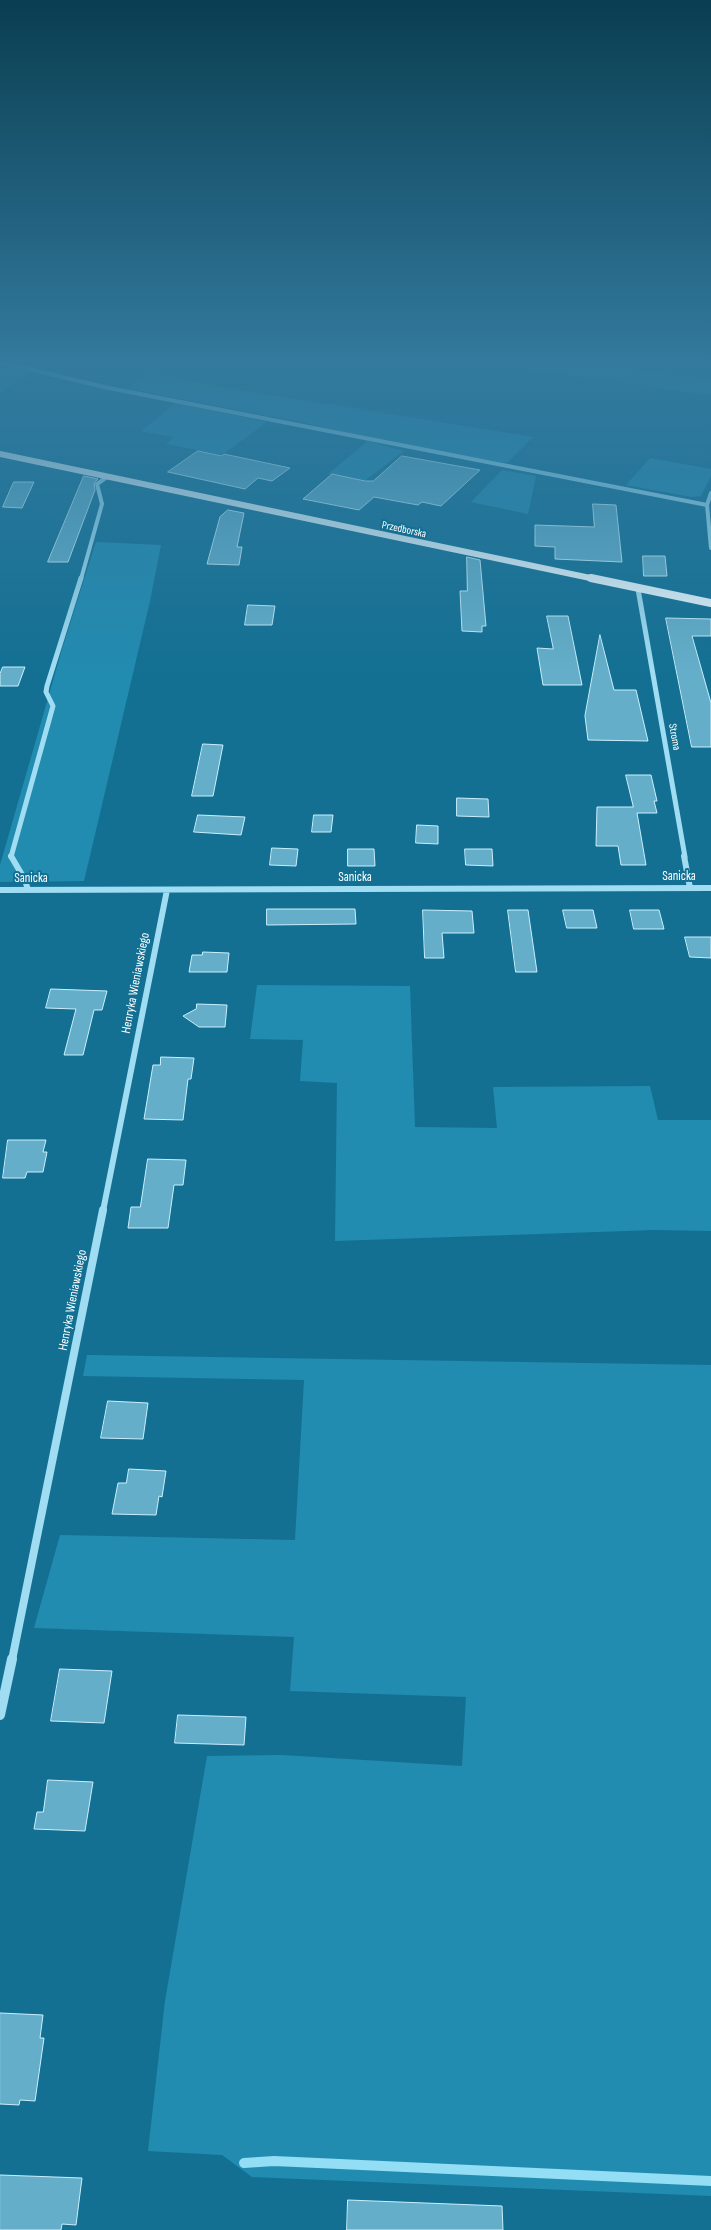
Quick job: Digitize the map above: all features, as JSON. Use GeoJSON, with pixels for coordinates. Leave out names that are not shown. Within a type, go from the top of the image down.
{"type":"FeatureCollection","features":[{"type":"Feature","properties":{"kind":"main road","name":"Przedborska"},"geometry":{"type":"LineString","coordinates":[[42,463],[638,589],[711,603]]}},
{"type":"Feature","properties":{"kind":"street"},"geometry":{"type":"LineString","coordinates":[[493,463],[707,505]]}},
{"type":"Feature","properties":{"kind":"street"},"geometry":{"type":"LineString","coordinates":[[28,890],[26,879],[14,865],[12,856],[53,706],[46,692],[47,686],[87,560],[102,504],[97,484],[106,477]]}},
{"type":"Feature","properties":{"kind":"street"},"geometry":{"type":"LineString","coordinates":[[711,493],[707,505],[711,548]]}},
{"type":"Feature","properties":{"kind":"street","name":"Stroma"},"geometry":{"type":"LineString","coordinates":[[638,589],[690,888]]}},
{"type":"Feature","properties":{"kind":"street","name":"Sanicka"},"geometry":{"type":"LineString","coordinates":[[0,890],[711,888]]}},
{"type":"Feature","properties":{"kind":"street","name":"Henryka Wieniawskiego"},"geometry":{"type":"LineString","coordinates":[[0,1715],[37,1544],[167,890]]}},
{"type":"Feature","properties":{"kind":"shaded area"},"geometry":{"type":"Polygon","coordinates":[[[341,463],[388,463],[363,482],[328,474],[341,463]]]}},
{"type":"Feature","properties":{"kind":"shaded area"},"geometry":{"type":"Polygon","coordinates":[[[645,463],[678,463],[711,469],[711,476],[701,496],[692,497],[626,485],[645,463]]]}},
{"type":"Feature","properties":{"kind":"shaded area"},"geometry":{"type":"Polygon","coordinates":[[[502,470],[536,476],[528,514],[471,502],[502,470]]]}},
{"type":"Feature","properties":{"kind":"shaded area"},"geometry":{"type":"Polygon","coordinates":[[[96,542],[161,545],[150,601],[84,881],[0,882],[0,865],[63,646],[96,542]]]}},
{"type":"Feature","properties":{"kind":"shaded area"},"geometry":{"type":"Polygon","coordinates":[[[257,985],[410,986],[415,1127],[497,1128],[493,1087],[650,1086],[658,1120],[711,1120],[711,1231],[654,1230],[335,1241],[337,1083],[300,1081],[303,1040],[250,1039],[257,985]]]}},
{"type":"Feature","properties":{"kind":"shaded area"},"geometry":{"type":"Polygon","coordinates":[[[87,1355],[711,1365],[711,2196],[252,2177],[222,2155],[148,2151],[165,2001],[207,1756],[282,1755],[462,1766],[466,1697],[290,1691],[294,1637],[34,1628],[60,1535],[295,1540],[304,1380],[83,1376],[87,1355]]]}},
{"type":"Feature","properties":{"kind":"building"},"geometry":{"type":"Polygon","coordinates":[[[181,463],[267,463],[290,468],[272,481],[258,478],[245,489],[168,472],[181,463]]]}},
{"type":"Feature","properties":{"kind":"building"},"geometry":{"type":"Polygon","coordinates":[[[394,463],[441,463],[480,470],[441,506],[422,502],[418,505],[374,497],[359,510],[303,499],[332,474],[365,481],[373,481],[394,463]]]}},
{"type":"Feature","properties":{"kind":"building"},"geometry":{"type":"Polygon","coordinates":[[[84,476],[98,479],[94,483],[95,490],[68,562],[48,562],[84,476]]]}},
{"type":"Feature","properties":{"kind":"building"},"geometry":{"type":"Polygon","coordinates":[[[14,482],[34,482],[22,508],[3,507],[14,482]]]}},
{"type":"Feature","properties":{"kind":"building"},"geometry":{"type":"Polygon","coordinates":[[[593,504],[616,505],[622,562],[555,559],[555,547],[535,546],[535,525],[594,527],[593,504]]]}},
{"type":"Feature","properties":{"kind":"building"},"geometry":{"type":"Polygon","coordinates":[[[228,510],[244,513],[237,547],[242,547],[239,565],[207,564],[220,517],[228,510]]]}},
{"type":"Feature","properties":{"kind":"building"},"geometry":{"type":"Polygon","coordinates":[[[643,556],[665,556],[667,576],[644,576],[643,556]]]}},
{"type":"Feature","properties":{"kind":"building"},"geometry":{"type":"Polygon","coordinates":[[[467,557],[480,560],[486,626],[482,626],[482,632],[462,631],[460,591],[467,591],[467,557]]]}},
{"type":"Feature","properties":{"kind":"building"},"geometry":{"type":"Polygon","coordinates":[[[248,605],[275,606],[272,625],[245,625],[248,605]]]}},
{"type":"Feature","properties":{"kind":"building"},"geometry":{"type":"Polygon","coordinates":[[[547,616],[568,616],[582,685],[543,685],[537,648],[553,649],[547,616]]]}},
{"type":"Feature","properties":{"kind":"building"},"geometry":{"type":"Polygon","coordinates":[[[666,618],[711,619],[711,636],[692,636],[711,703],[711,747],[692,747],[666,618]]]}},
{"type":"Feature","properties":{"kind":"building"},"geometry":{"type":"Polygon","coordinates":[[[600,635],[614,690],[636,690],[648,741],[588,740],[585,716],[600,635]]]}},
{"type":"Feature","properties":{"kind":"building"},"geometry":{"type":"Polygon","coordinates":[[[3,667],[25,667],[18,686],[0,686],[0,674],[3,667]]]}},
{"type":"Feature","properties":{"kind":"building"},"geometry":{"type":"Polygon","coordinates":[[[203,744],[223,745],[213,796],[192,796],[203,744]]]}},
{"type":"Feature","properties":{"kind":"building"},"geometry":{"type":"Polygon","coordinates":[[[626,775],[651,775],[657,801],[654,801],[657,813],[637,813],[646,865],[621,865],[618,846],[596,846],[597,807],[633,807],[626,775]]]}},
{"type":"Feature","properties":{"kind":"building"},"geometry":{"type":"Polygon","coordinates":[[[457,798],[488,799],[489,817],[457,816],[457,798]]]}},
{"type":"Feature","properties":{"kind":"building"},"geometry":{"type":"Polygon","coordinates":[[[198,815],[245,817],[241,835],[194,832],[198,815]]]}},
{"type":"Feature","properties":{"kind":"building"},"geometry":{"type":"Polygon","coordinates":[[[314,815],[333,815],[331,832],[312,832],[314,815]]]}},
{"type":"Feature","properties":{"kind":"building"},"geometry":{"type":"Polygon","coordinates":[[[417,825],[438,826],[438,844],[416,843],[417,825]]]}},
{"type":"Feature","properties":{"kind":"building"},"geometry":{"type":"Polygon","coordinates":[[[272,848],[298,849],[296,866],[270,865],[272,848]]]}},
{"type":"Feature","properties":{"kind":"building"},"geometry":{"type":"Polygon","coordinates":[[[348,849],[374,849],[375,866],[348,866],[348,849]]]}},
{"type":"Feature","properties":{"kind":"building"},"geometry":{"type":"Polygon","coordinates":[[[465,849],[492,849],[493,866],[466,865],[465,849]]]}},
{"type":"Feature","properties":{"kind":"building"},"geometry":{"type":"Polygon","coordinates":[[[267,909],[355,909],[356,924],[267,925],[267,909]]]}},
{"type":"Feature","properties":{"kind":"building"},"geometry":{"type":"Polygon","coordinates":[[[423,910],[472,911],[474,933],[442,933],[444,958],[425,958],[423,910]]]}},
{"type":"Feature","properties":{"kind":"building"},"geometry":{"type":"Polygon","coordinates":[[[508,910],[528,910],[537,972],[516,972],[508,910]]]}},
{"type":"Feature","properties":{"kind":"building"},"geometry":{"type":"Polygon","coordinates":[[[563,910],[593,910],[597,928],[567,928],[563,910]]]}},
{"type":"Feature","properties":{"kind":"building"},"geometry":{"type":"Polygon","coordinates":[[[630,910],[659,910],[664,929],[634,929],[630,910]]]}},
{"type":"Feature","properties":{"kind":"building"},"geometry":{"type":"Polygon","coordinates":[[[685,937],[711,937],[711,958],[690,957],[685,937]]]}},
{"type":"Feature","properties":{"kind":"building"},"geometry":{"type":"Polygon","coordinates":[[[203,952],[229,953],[227,972],[189,972],[192,955],[202,955],[203,952]]]}},
{"type":"Feature","properties":{"kind":"building"},"geometry":{"type":"Polygon","coordinates":[[[51,989],[107,991],[102,1010],[94,1010],[83,1055],[64,1055],[76,1009],[46,1008],[51,989]]]}},
{"type":"Feature","properties":{"kind":"building"},"geometry":{"type":"Polygon","coordinates":[[[197,1004],[227,1005],[225,1027],[199,1027],[183,1016],[196,1009],[197,1004]]]}},
{"type":"Feature","properties":{"kind":"building"},"geometry":{"type":"Polygon","coordinates":[[[161,1057],[194,1058],[191,1079],[188,1079],[183,1120],[144,1119],[153,1065],[160,1065],[161,1057]]]}},
{"type":"Feature","properties":{"kind":"building"},"geometry":{"type":"Polygon","coordinates":[[[8,1140],[46,1140],[43,1152],[47,1152],[43,1172],[27,1172],[25,1178],[3,1178],[8,1140]]]}},
{"type":"Feature","properties":{"kind":"building"},"geometry":{"type":"Polygon","coordinates":[[[148,1159],[186,1160],[183,1185],[174,1185],[168,1228],[128,1228],[131,1207],[140,1207],[148,1159]]]}},
{"type":"Feature","properties":{"kind":"building"},"geometry":{"type":"Polygon","coordinates":[[[108,1401],[148,1403],[143,1439],[101,1438],[108,1401]]]}},
{"type":"Feature","properties":{"kind":"building"},"geometry":{"type":"Polygon","coordinates":[[[129,1469],[166,1471],[162,1497],[159,1496],[156,1515],[112,1514],[118,1483],[126,1483],[129,1469]]]}},
{"type":"Feature","properties":{"kind":"building"},"geometry":{"type":"Polygon","coordinates":[[[60,1669],[112,1671],[104,1723],[51,1721],[60,1669]]]}},
{"type":"Feature","properties":{"kind":"building"},"geometry":{"type":"Polygon","coordinates":[[[178,1715],[246,1717],[244,1745],[175,1743],[178,1715]]]}},
{"type":"Feature","properties":{"kind":"building"},"geometry":{"type":"Polygon","coordinates":[[[48,1780],[93,1782],[85,1831],[34,1829],[37,1812],[43,1812],[48,1780]]]}},
{"type":"Feature","properties":{"kind":"building"},"geometry":{"type":"Polygon","coordinates":[[[0,2013],[43,2015],[40,2038],[44,2038],[35,2101],[20,2100],[19,2105],[0,2104],[0,2013]]]}},
{"type":"Feature","properties":{"kind":"building"},"geometry":{"type":"Polygon","coordinates":[[[0,2175],[82,2178],[76,2225],[62,2224],[61,2230],[0,2230],[0,2175]]]}},
{"type":"Feature","properties":{"kind":"building"},"geometry":{"type":"Polygon","coordinates":[[[348,2200],[502,2206],[503,2230],[347,2230],[348,2200]]]}},
{"type":"Feature","properties":{"kind":"waterway"},"geometry":{"type":"LineString","coordinates":[[244,2163],[274,2161],[711,2181]]}}]}
